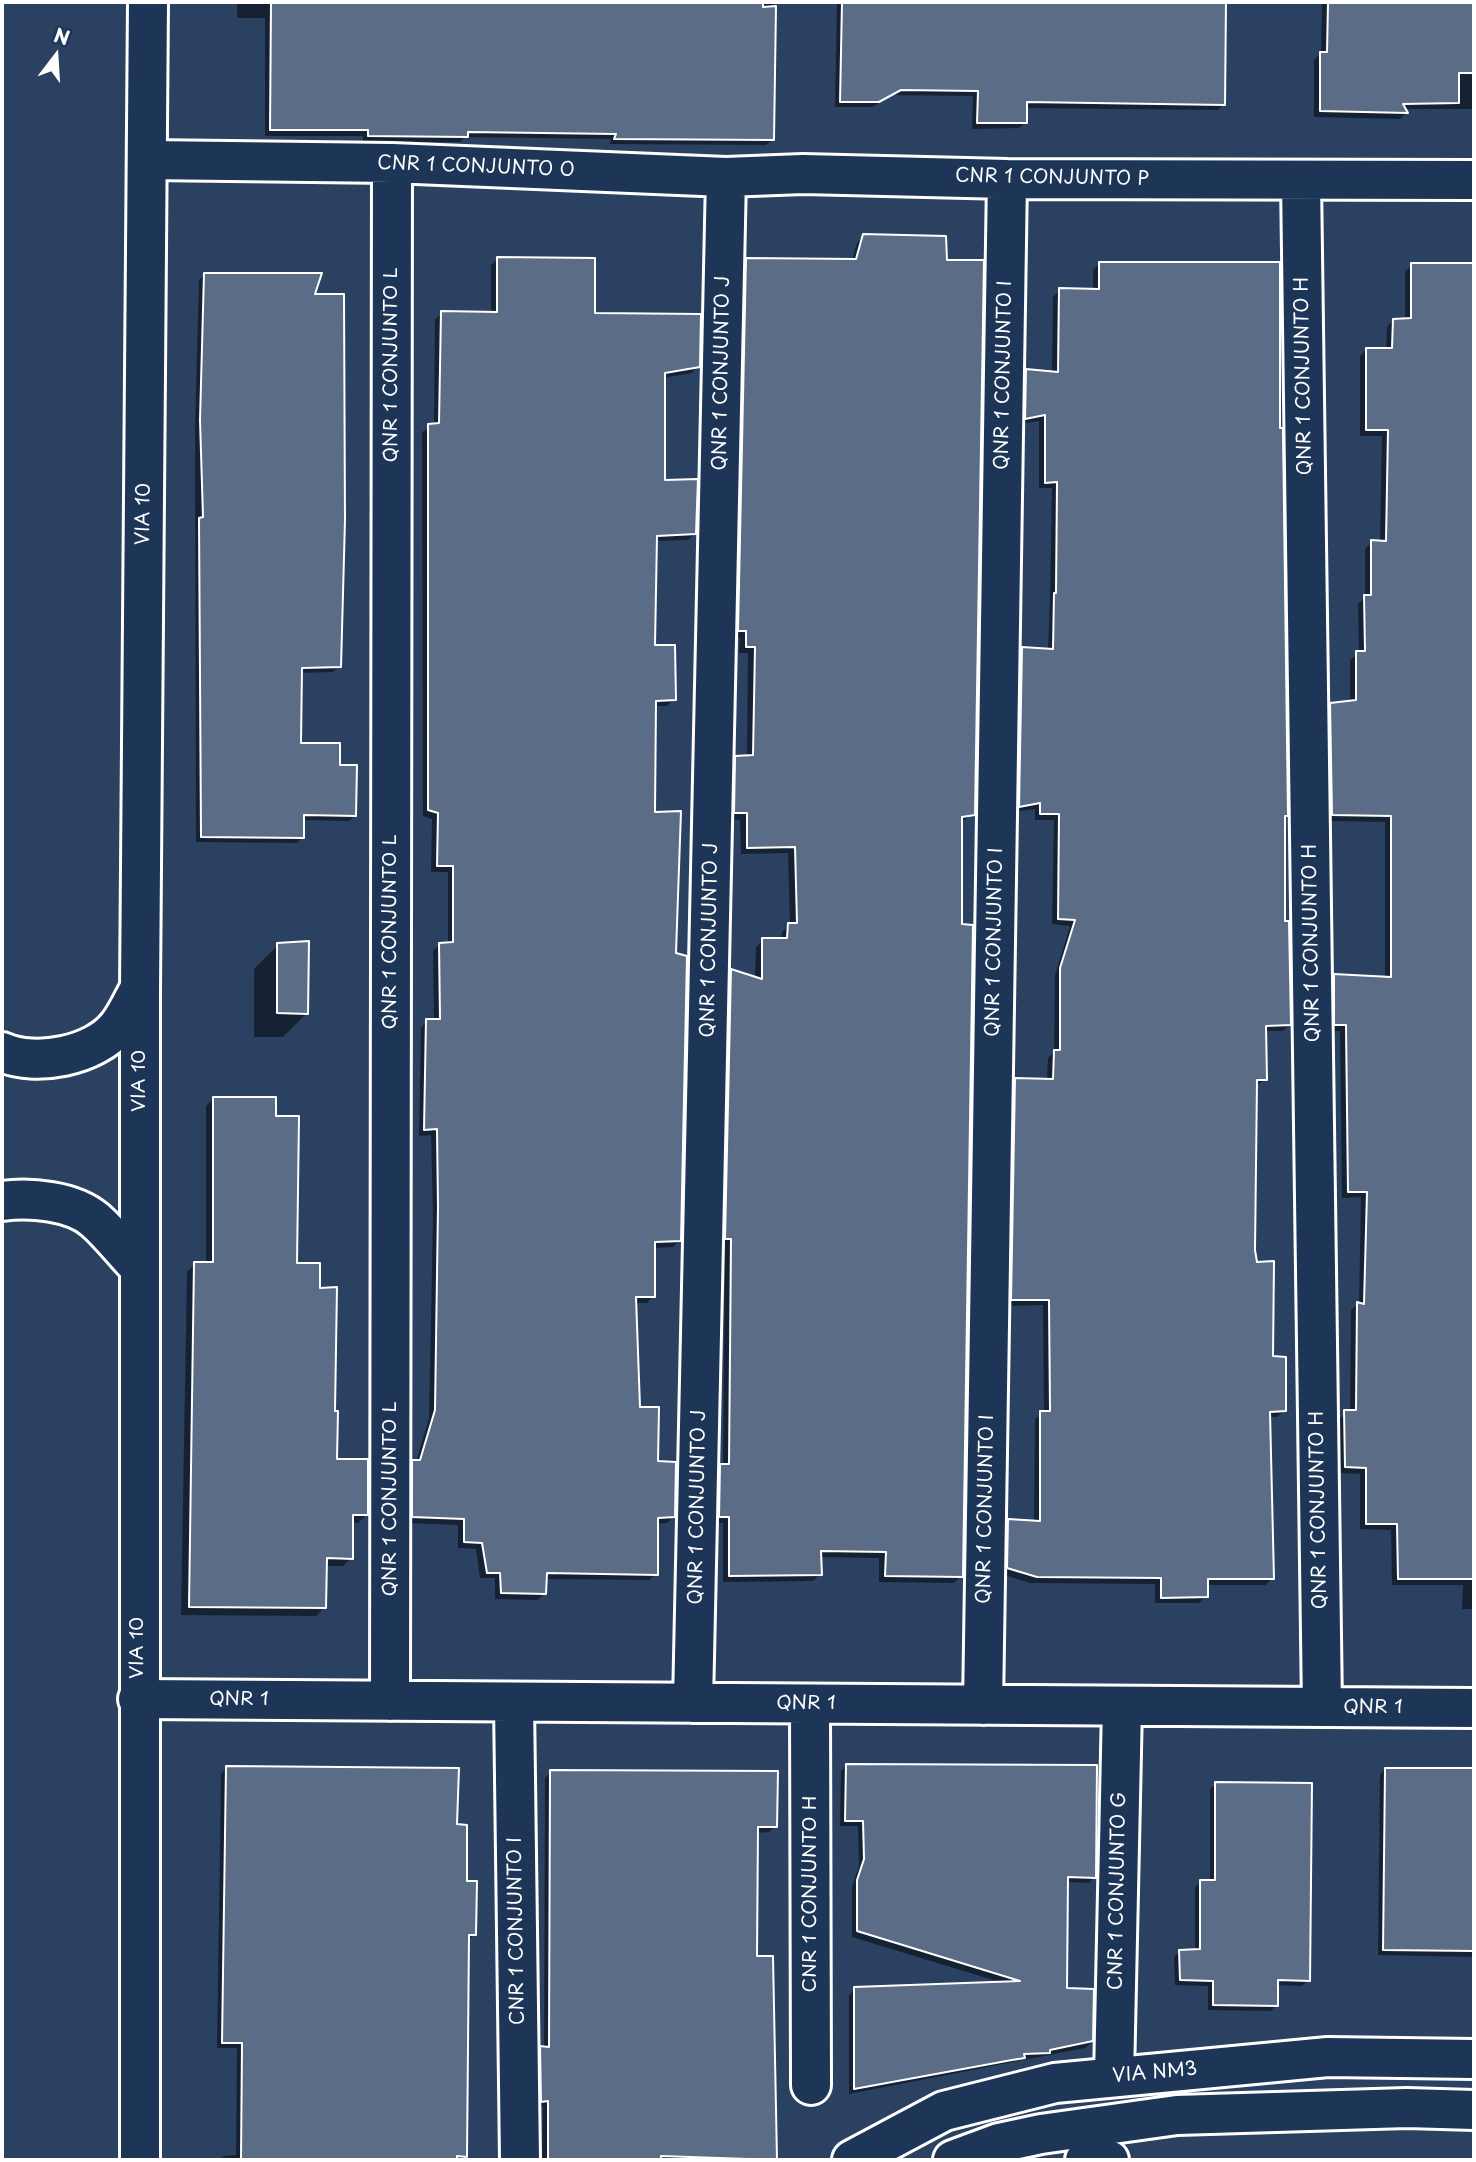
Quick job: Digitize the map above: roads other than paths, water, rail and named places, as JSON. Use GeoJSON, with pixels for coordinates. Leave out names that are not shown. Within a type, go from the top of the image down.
{"type":"FeatureCollection","features":[{"type":"Feature","properties":{"kind":"street","name":"VIA 10"},"geometry":{"type":"LineString","coordinates":[[140,2160],[140,988],[148,2]]}},
{"type":"Feature","properties":{"kind":"street","name":"CNR 1 CONJUNTO O"},"geometry":{"type":"LineString","coordinates":[[148,160],[392,163],[726,177],[803,174]]}},
{"type":"Feature","properties":{"kind":"street","name":"QNR 1 CONJUNTO L"},"geometry":{"type":"LineString","coordinates":[[390,1701],[392,163]]}},
{"type":"Feature","properties":{"kind":"street","name":"CNR 1 CONJUNTO P"},"geometry":{"type":"LineString","coordinates":[[803,174],[1007,178],[1474,180]]}},
{"type":"Feature","properties":{"kind":"street","name":"QNR 1 CONJUNTO J"},"geometry":{"type":"LineString","coordinates":[[694,1703],[726,177]]}},
{"type":"Feature","properties":{"kind":"street","name":"QNR 1 CONJUNTO I"},"geometry":{"type":"LineString","coordinates":[[983,1705],[1007,178]]}},
{"type":"Feature","properties":{"kind":"street","name":"QNR 1 CONJUNTO H"},"geometry":{"type":"LineString","coordinates":[[1301,180],[1322,1707]]}},
{"type":"Feature","properties":{"kind":"street"},"geometry":{"type":"LineString","coordinates":[[2,1052],[59,1059],[92,1046],[117,1028],[140,988]]}},
{"type":"Feature","properties":{"kind":"street"},"geometry":{"type":"LineString","coordinates":[[2,1201],[15,1199],[56,1203],[93,1219],[140,1268]]}},
{"type":"Feature","properties":{"kind":"street","name":"QNR 1"},"geometry":{"type":"LineString","coordinates":[[138,1699],[1474,1709]]}},
{"type":"Feature","properties":{"kind":"street","name":"CNR 1 CONJUNTO I"},"geometry":{"type":"LineString","coordinates":[[514,1702],[520,2160]]}},
{"type":"Feature","properties":{"kind":"street","name":"CNR 1 CONJUNTO H"},"geometry":{"type":"LineString","coordinates":[[810,1704],[811,2085]]}},
{"type":"Feature","properties":{"kind":"street","name":"CNR 1 CONJUNTO G"},"geometry":{"type":"LineString","coordinates":[[1114,2077],[1122,1706]]}},
{"type":"Feature","properties":{"kind":"street","name":"VIA NM3"},"geometry":{"type":"LineString","coordinates":[[852,2160],[944,2111],[1026,2089],[1114,2077],[1328,2057],[1474,2059]]}},
{"type":"Feature","properties":{"kind":"street"},"geometry":{"type":"LineString","coordinates":[[953,2160],[999,2143],[1041,2134],[1177,2115],[1408,2108],[1474,2110]]}}]}
